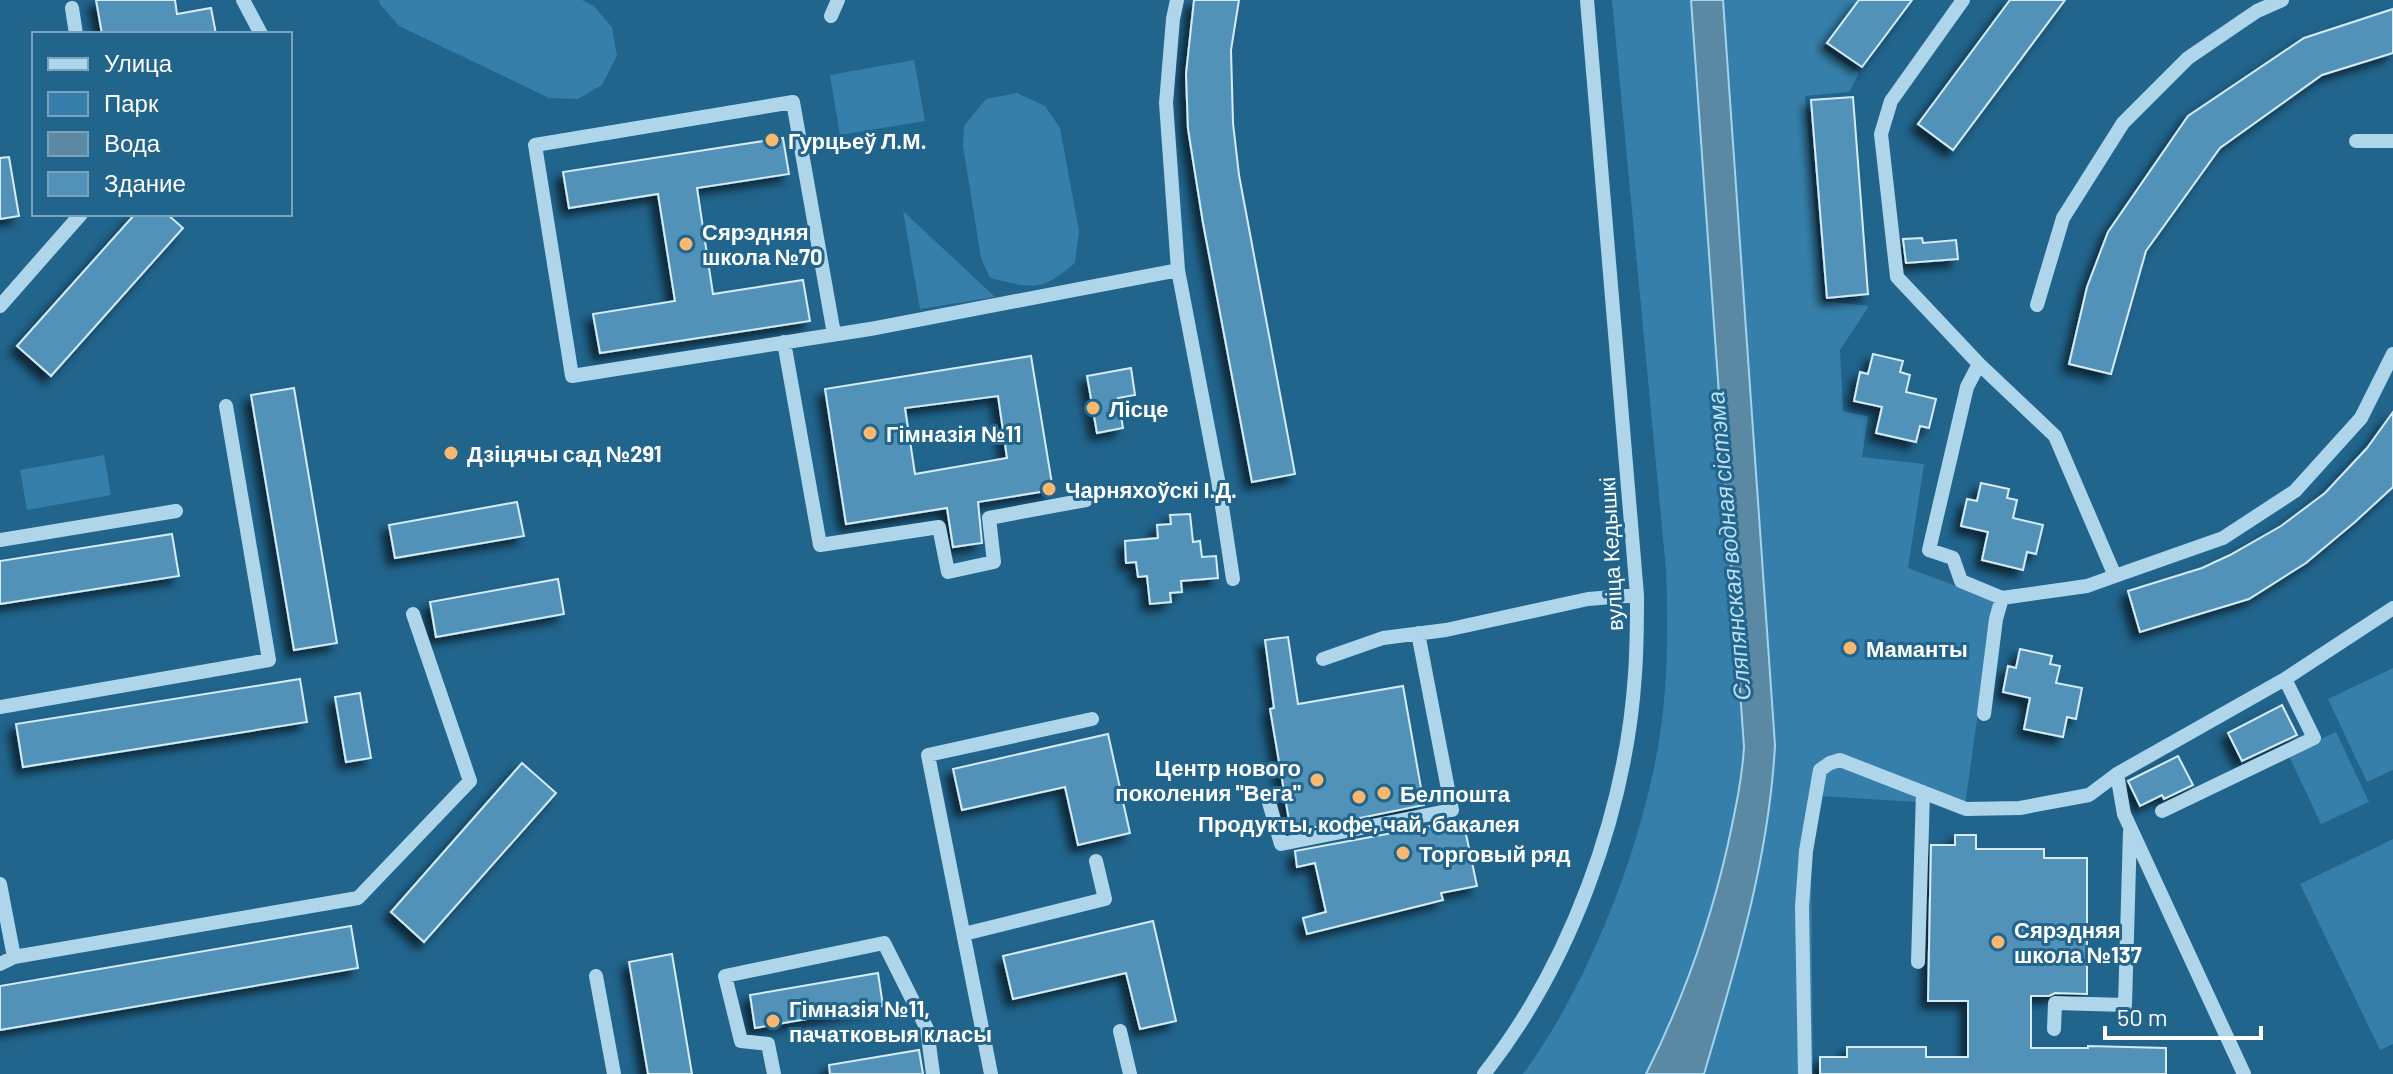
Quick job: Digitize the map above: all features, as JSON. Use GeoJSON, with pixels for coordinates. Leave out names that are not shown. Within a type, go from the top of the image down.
{"type":"FeatureCollection","features":[{"type":"Feature","properties":{"kind":"street"},"geometry":{"type":"LineString","coordinates":[[243,0],[260,32]]}},
{"type":"Feature","properties":{"kind":"street"},"geometry":{"type":"LineString","coordinates":[[831,16],[838,0]]}},
{"type":"Feature","properties":{"kind":"street"},"geometry":{"type":"LineString","coordinates":[[1177,0],[1166,103],[1178,270],[1218,480],[1233,579]]}},
{"type":"Feature","properties":{"kind":"street","name":"вуліца Кедышкі"},"geometry":{"type":"LineString","coordinates":[[1484,1074],[1514,1033],[1570,929],[1603,838],[1623,760],[1632,709],[1637,595],[1587,0]]}},
{"type":"Feature","properties":{"kind":"street"},"geometry":{"type":"LineString","coordinates":[[1963,0],[1891,101],[1881,134],[1897,277],[1979,364],[2055,436],[2115,576]]}},
{"type":"Feature","properties":{"kind":"street"},"geometry":{"type":"LineString","coordinates":[[2037,305],[2063,218],[2123,123],[2188,58],[2257,11],[2282,0]]}},
{"type":"Feature","properties":{"kind":"street"},"geometry":{"type":"LineString","coordinates":[[72,8],[76,32]]}},
{"type":"Feature","properties":{"kind":"street"},"geometry":{"type":"LineString","coordinates":[[834,334],[793,102],[535,145],[572,376],[834,334],[1178,270]]}},
{"type":"Feature","properties":{"kind":"street"},"geometry":{"type":"LineString","coordinates":[[2356,141],[2393,141]]}},
{"type":"Feature","properties":{"kind":"street"},"geometry":{"type":"LineString","coordinates":[[0,306],[79,216]]}},
{"type":"Feature","properties":{"kind":"street"},"geometry":{"type":"LineString","coordinates":[[784,342],[820,545],[939,527],[948,572],[994,562],[989,518],[1086,500]]}},
{"type":"Feature","properties":{"kind":"street"},"geometry":{"type":"LineString","coordinates":[[1979,364],[1967,387],[1929,550],[1953,558],[1961,581],[2002,598],[2087,586],[2223,538],[2295,491],[2361,418],[2393,354]]}},
{"type":"Feature","properties":{"kind":"street"},"geometry":{"type":"LineString","coordinates":[[0,707],[269,660],[226,406]]}},
{"type":"Feature","properties":{"kind":"street"},"geometry":{"type":"LineString","coordinates":[[0,540],[176,511]]}},
{"type":"Feature","properties":{"kind":"street"},"geometry":{"type":"LineString","coordinates":[[1323,659],[1383,638],[1446,630],[1588,599],[1637,595]]}},
{"type":"Feature","properties":{"kind":"street"},"geometry":{"type":"LineString","coordinates":[[1984,714],[1996,619],[2002,598]]}},
{"type":"Feature","properties":{"kind":"street"},"geometry":{"type":"LineString","coordinates":[[1805,1074],[1802,907],[1806,851],[1820,770],[1840,760],[1966,809],[2020,808],[2089,795],[2117,774],[2285,679],[2393,608]]}},
{"type":"Feature","properties":{"kind":"street"},"geometry":{"type":"LineString","coordinates":[[0,884],[7,960],[358,898],[470,781],[413,614]]}},
{"type":"Feature","properties":{"kind":"street"},"geometry":{"type":"LineString","coordinates":[[1268,799],[1281,844],[1452,810],[1418,633]]}},
{"type":"Feature","properties":{"kind":"street"},"geometry":{"type":"LineString","coordinates":[[2162,811],[2314,738],[2285,679]]}},
{"type":"Feature","properties":{"kind":"street"},"geometry":{"type":"LineString","coordinates":[[991,1074],[928,755],[1092,719]]}},
{"type":"Feature","properties":{"kind":"street"},"geometry":{"type":"LineString","coordinates":[[2117,774],[2124,814],[2244,1074]]}},
{"type":"Feature","properties":{"kind":"street"},"geometry":{"type":"LineString","coordinates":[[1918,962],[1923,792]]}},
{"type":"Feature","properties":{"kind":"street"},"geometry":{"type":"LineString","coordinates":[[2054,1029],[2055,1003],[2125,1005],[2130,826]]}},
{"type":"Feature","properties":{"kind":"street"},"geometry":{"type":"LineString","coordinates":[[964,934],[1105,899],[1096,861]]}},
{"type":"Feature","properties":{"kind":"street"},"geometry":{"type":"LineString","coordinates":[[774,1074],[768,1044],[741,1041],[725,976],[884,943],[927,1029],[933,1074]]}},
{"type":"Feature","properties":{"kind":"street"},"geometry":{"type":"LineString","coordinates":[[596,976],[614,1074]]}},
{"type":"Feature","properties":{"kind":"street"},"geometry":{"type":"LineString","coordinates":[[1120,1031],[1130,1074]]}},
{"type":"Feature","properties":{"kind":"green space"},"geometry":{"type":"Polygon","coordinates":[[[379,0],[582,0],[594,6],[612,27],[617,56],[602,85],[578,99],[549,98],[399,26],[379,0]]]}},
{"type":"Feature","properties":{"kind":"green space"},"geometry":{"type":"Polygon","coordinates":[[[1612,0],[1859,0],[1823,48],[1859,73],[1849,92],[1805,96],[1823,301],[1869,306],[1840,350],[1843,411],[1868,416],[1862,457],[1924,464],[1908,568],[1994,600],[1965,805],[1820,796],[1811,853],[1813,1074],[1523,1074],[1572,994],[1614,901],[1646,803],[1665,693],[1666,570],[1612,0]]]}},
{"type":"Feature","properties":{"kind":"green space"},"geometry":{"type":"Polygon","coordinates":[[[914,60],[925,121],[840,135],[830,75],[914,60]]]}},
{"type":"Feature","properties":{"kind":"green space"},"geometry":{"type":"Polygon","coordinates":[[[1017,93],[1045,106],[1060,128],[1079,231],[1075,263],[1053,279],[1035,286],[990,278],[981,258],[963,146],[964,126],[986,99],[1017,93]]]}},
{"type":"Feature","properties":{"kind":"green space"},"geometry":{"type":"Polygon","coordinates":[[[903,211],[995,297],[920,309],[903,211]]]}},
{"type":"Feature","properties":{"kind":"green space"},"geometry":{"type":"Polygon","coordinates":[[[104,455],[111,495],[27,510],[20,470],[104,455]]]}},
{"type":"Feature","properties":{"kind":"green space"},"geometry":{"type":"Polygon","coordinates":[[[2393,668],[2393,770],[2367,782],[2328,699],[2393,668]]]}},
{"type":"Feature","properties":{"kind":"green space"},"geometry":{"type":"Polygon","coordinates":[[[2336,732],[2369,802],[2321,824],[2288,754],[2336,732]]]}},
{"type":"Feature","properties":{"kind":"green space"},"geometry":{"type":"Polygon","coordinates":[[[2393,839],[2393,1044],[2380,1050],[2300,884],[2393,839]]]}},
{"type":"Feature","properties":{"kind":"water"},"geometry":{"type":"Polygon","coordinates":[[[1691,0],[1723,0],[1775,745],[1772,787],[1758,871],[1739,952],[1704,1074],[1646,1074],[1683,990],[1713,903],[1736,808],[1744,747],[1691,0]]]}},
{"type":"Feature","properties":{"kind":"building"},"geometry":{"type":"Polygon","coordinates":[[[96,0],[175,0],[177,14],[211,8],[216,32],[102,32],[96,0]]]}},
{"type":"Feature","properties":{"kind":"building"},"geometry":{"type":"Polygon","coordinates":[[[1194,0],[1239,0],[1231,50],[1233,123],[1239,175],[1295,474],[1252,482],[1188,129],[1186,74],[1194,0]]]}},
{"type":"Feature","properties":{"kind":"building"},"geometry":{"type":"Polygon","coordinates":[[[1859,0],[1912,0],[1862,67],[1827,43],[1859,0]]]}},
{"type":"Feature","properties":{"kind":"building"},"geometry":{"type":"Polygon","coordinates":[[[2010,0],[2065,0],[1953,150],[1918,124],[2010,0]]]}},
{"type":"Feature","properties":{"kind":"building"},"geometry":{"type":"Polygon","coordinates":[[[2393,9],[2393,53],[2322,75],[2220,148],[2146,251],[2111,374],[2069,364],[2087,287],[2108,232],[2188,116],[2304,38],[2393,9]]]}},
{"type":"Feature","properties":{"kind":"building"},"geometry":{"type":"Polygon","coordinates":[[[1853,97],[1868,294],[1827,298],[1811,100],[1853,97]]]}},
{"type":"Feature","properties":{"kind":"building","name":"Сярэдняя школа №70"},"geometry":{"type":"Polygon","coordinates":[[[783,138],[789,174],[697,188],[713,294],[803,280],[810,321],[600,353],[593,314],[675,301],[658,194],[569,208],[563,172],[783,138]]]}},
{"type":"Feature","properties":{"kind":"building"},"geometry":{"type":"Polygon","coordinates":[[[9,157],[19,216],[0,219],[0,158],[9,157]]]}},
{"type":"Feature","properties":{"kind":"building"},"geometry":{"type":"Polygon","coordinates":[[[133,216],[169,216],[183,228],[51,376],[17,346],[133,216]]]}},
{"type":"Feature","properties":{"kind":"building"},"geometry":{"type":"Polygon","coordinates":[[[1922,238],[1923,243],[1956,240],[1958,259],[1906,263],[1903,239],[1922,238]]]}},
{"type":"Feature","properties":{"kind":"building"},"geometry":{"type":"Polygon","coordinates":[[[1873,354],[1903,361],[1900,372],[1910,375],[1906,392],[1936,399],[1929,428],[1920,426],[1916,442],[1876,433],[1882,407],[1854,401],[1860,372],[1868,374],[1873,354]]]}},
{"type":"Feature","properties":{"kind":"building","name":"Гімназія №11"},"geometry":{"type":"Polygon","coordinates":[[[1031,356],[1053,490],[978,502],[982,543],[953,547],[947,508],[846,524],[825,389],[1031,356]],[[998,396],[905,408],[915,474],[1007,458],[998,396]]]}},
{"type":"Feature","properties":{"kind":"building"},"geometry":{"type":"Polygon","coordinates":[[[1131,368],[1135,395],[1118,398],[1123,428],[1097,433],[1087,376],[1131,368]]]}},
{"type":"Feature","properties":{"kind":"building"},"geometry":{"type":"Polygon","coordinates":[[[294,388],[337,643],[294,650],[251,395],[294,388]]]}},
{"type":"Feature","properties":{"kind":"building"},"geometry":{"type":"Polygon","coordinates":[[[2393,412],[2393,487],[2355,522],[2306,563],[2249,599],[2140,632],[2128,591],[2202,568],[2281,526],[2325,493],[2367,448],[2393,412]]]}},
{"type":"Feature","properties":{"kind":"building"},"geometry":{"type":"Polygon","coordinates":[[[1981,483],[2009,489],[2007,498],[2017,500],[2013,518],[2043,525],[2036,554],[2027,552],[2023,570],[1982,560],[1988,532],[1961,526],[1967,499],[1977,501],[1981,483]]]}},
{"type":"Feature","properties":{"kind":"building"},"geometry":{"type":"Polygon","coordinates":[[[517,502],[524,536],[395,558],[389,525],[517,502]]]}},
{"type":"Feature","properties":{"kind":"building"},"geometry":{"type":"Polygon","coordinates":[[[1190,514],[1193,542],[1200,541],[1202,557],[1216,556],[1218,578],[1181,581],[1182,592],[1170,593],[1171,602],[1150,604],[1147,576],[1138,577],[1136,562],[1126,563],[1125,541],[1158,538],[1157,525],[1171,524],[1170,515],[1190,514]]]}},
{"type":"Feature","properties":{"kind":"building"},"geometry":{"type":"Polygon","coordinates":[[[172,534],[179,576],[0,604],[0,561],[172,534]]]}},
{"type":"Feature","properties":{"kind":"building"},"geometry":{"type":"Polygon","coordinates":[[[558,579],[564,614],[436,637],[430,602],[558,579]]]}},
{"type":"Feature","properties":{"kind":"building"},"geometry":{"type":"Polygon","coordinates":[[[1288,637],[1298,704],[1403,686],[1424,805],[1291,832],[1270,709],[1274,708],[1265,640],[1288,637]]]}},
{"type":"Feature","properties":{"kind":"building"},"geometry":{"type":"Polygon","coordinates":[[[2020,649],[2052,656],[2050,664],[2060,666],[2056,683],[2082,688],[2076,719],[2067,717],[2063,737],[2024,729],[2030,698],[2003,692],[2008,666],[2016,668],[2020,649]]]}},
{"type":"Feature","properties":{"kind":"building"},"geometry":{"type":"Polygon","coordinates":[[[300,679],[307,722],[23,767],[16,724],[300,679]]]}},
{"type":"Feature","properties":{"kind":"building"},"geometry":{"type":"Polygon","coordinates":[[[360,693],[371,758],[346,762],[335,697],[360,693]]]}},
{"type":"Feature","properties":{"kind":"building"},"geometry":{"type":"Polygon","coordinates":[[[2282,705],[2297,735],[2242,761],[2228,733],[2282,705]]]}},
{"type":"Feature","properties":{"kind":"building"},"geometry":{"type":"Polygon","coordinates":[[[1108,734],[1130,833],[1078,845],[1065,787],[962,810],[953,769],[1108,734]]]}},
{"type":"Feature","properties":{"kind":"building"},"geometry":{"type":"Polygon","coordinates":[[[2178,756],[2193,785],[2140,806],[2128,781],[2178,756]]]}},
{"type":"Feature","properties":{"kind":"building"},"geometry":{"type":"Polygon","coordinates":[[[522,763],[556,793],[424,942],[391,912],[522,763]]]}},
{"type":"Feature","properties":{"kind":"building"},"geometry":{"type":"Polygon","coordinates":[[[1463,820],[1477,886],[1441,893],[1443,900],[1307,934],[1303,918],[1326,912],[1315,863],[1297,867],[1295,851],[1463,820]]]}},
{"type":"Feature","properties":{"kind":"building"},"geometry":{"type":"Polygon","coordinates":[[[1955,835],[1976,835],[1976,849],[2044,849],[2044,858],[2087,858],[2087,994],[2031,996],[2031,1048],[2166,1048],[2166,1074],[1820,1074],[1820,1057],[1847,1057],[1847,1047],[1926,1047],[1926,1057],[1968,1057],[1968,1001],[1928,1001],[1931,845],[1955,845],[1955,835]]]}},
{"type":"Feature","properties":{"kind":"building"},"geometry":{"type":"Polygon","coordinates":[[[1153,921],[1176,1021],[1140,1029],[1126,973],[1013,999],[1003,956],[1153,921]]]}},
{"type":"Feature","properties":{"kind":"building"},"geometry":{"type":"Polygon","coordinates":[[[351,926],[358,968],[0,1030],[0,986],[351,926]]]}},
{"type":"Feature","properties":{"kind":"building"},"geometry":{"type":"Polygon","coordinates":[[[672,954],[692,1074],[648,1074],[629,962],[672,954]]]}},
{"type":"Feature","properties":{"kind":"building","name":"Гімназія №11, пачатковыя класы"},"geometry":{"type":"Polygon","coordinates":[[[878,973],[883,1006],[755,1028],[750,995],[878,973]]]}},
{"type":"Feature","properties":{"kind":"building"},"geometry":{"type":"Polygon","coordinates":[[[919,1050],[923,1074],[830,1074],[829,1065],[919,1050]]]}},
{"type":"Feature","properties":{"kind":"place","name":"Гурцьеў Л.М."},"geometry":{"type":"Point","coordinates":[772,140]}},
{"type":"Feature","properties":{"kind":"place","name":"Сярэдняя школа №70"},"geometry":{"type":"Point","coordinates":[686,244]}},
{"type":"Feature","properties":{"kind":"place","name":"Лісце"},"geometry":{"type":"Point","coordinates":[1093,408]}},
{"type":"Feature","properties":{"kind":"place","name":"Гімназія №11"},"geometry":{"type":"Point","coordinates":[870,433]}},
{"type":"Feature","properties":{"kind":"place","name":"Дзіцячы сад №291"},"geometry":{"type":"Point","coordinates":[451,453]}},
{"type":"Feature","properties":{"kind":"place","name":"Чарняхоўскі І.Д."},"geometry":{"type":"Point","coordinates":[1049,489]}},
{"type":"Feature","properties":{"kind":"place","name":"Маманты"},"geometry":{"type":"Point","coordinates":[1850,648]}},
{"type":"Feature","properties":{"kind":"place","name":"Центр нового поколения \"Вега\""},"geometry":{"type":"Point","coordinates":[1317,780]}},
{"type":"Feature","properties":{"kind":"place","name":"Белпошта"},"geometry":{"type":"Point","coordinates":[1384,793]}},
{"type":"Feature","properties":{"kind":"place","name":"Продукты, кофе, чай, бакалея"},"geometry":{"type":"Point","coordinates":[1359,797]}},
{"type":"Feature","properties":{"kind":"place","name":"Торговый ряд"},"geometry":{"type":"Point","coordinates":[1403,853]}},
{"type":"Feature","properties":{"kind":"place","name":"Сярэдняя школа №137"},"geometry":{"type":"Point","coordinates":[1998,942]}},
{"type":"Feature","properties":{"kind":"place","name":"Гімназія №11, пачатковыя класы"},"geometry":{"type":"Point","coordinates":[773,1021]}},
{"type":"Feature","properties":{"kind":"water label","name":"Сляпянская водная сістэма"},"geometry":{"type":"Point","coordinates":[1728,546]}}]}
